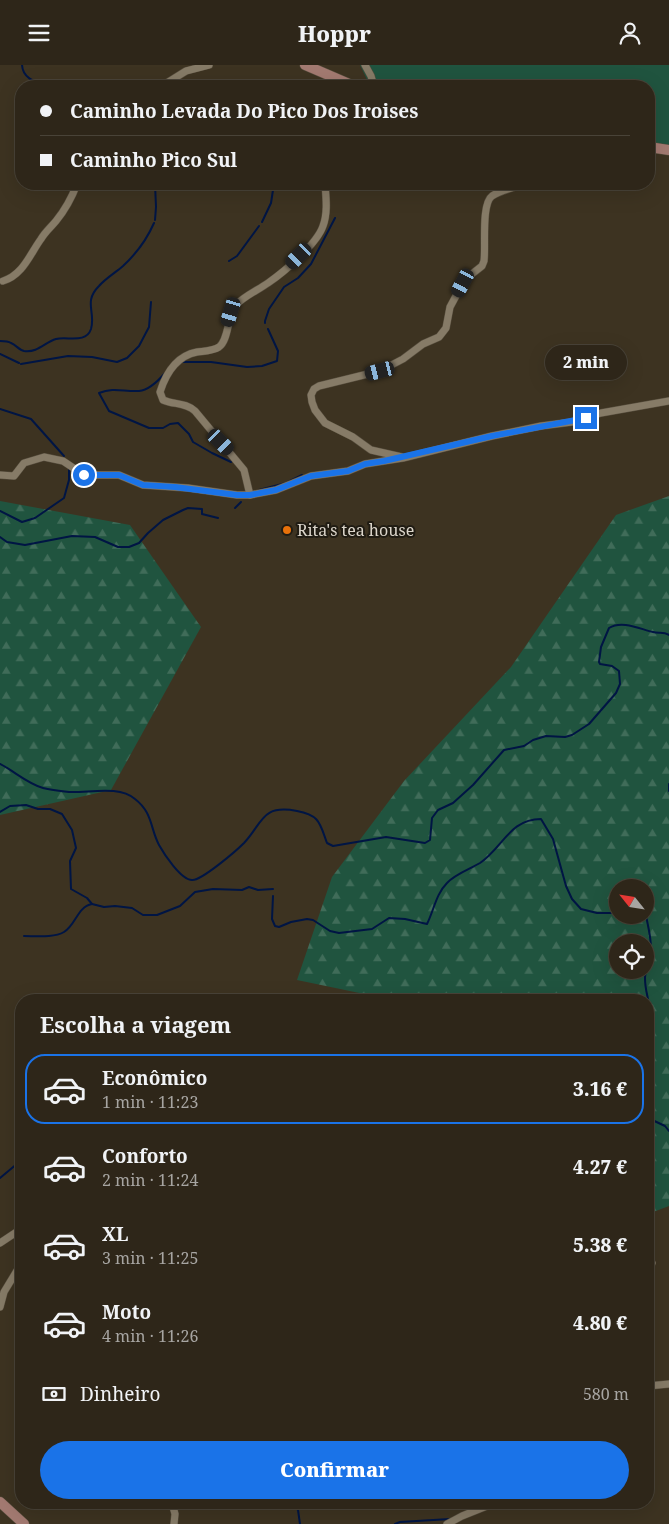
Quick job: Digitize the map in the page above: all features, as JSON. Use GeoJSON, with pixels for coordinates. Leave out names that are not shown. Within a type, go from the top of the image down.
{"type":"FeatureCollection","features":[{"type":"Feature","properties":{"kind":"main road"},"geometry":{"type":"LineString","coordinates":[[305,65],[328,80]]}},
{"type":"Feature","properties":{"kind":"main road"},"geometry":{"type":"LineString","coordinates":[[655,148],[669,150]]}},
{"type":"Feature","properties":{"kind":"main road"},"geometry":{"type":"LineString","coordinates":[[0,1502],[24,1524]]}},
{"type":"Feature","properties":{"kind":"street"},"geometry":{"type":"LineString","coordinates":[[172,80],[186,71],[208,65]]}},
{"type":"Feature","properties":{"kind":"street"},"geometry":{"type":"LineString","coordinates":[[365,65],[372,80]]}},
{"type":"Feature","properties":{"kind":"street"},"geometry":{"type":"LineString","coordinates":[[3,281],[11,279],[28,260],[42,237],[58,219],[74,190]]}},
{"type":"Feature","properties":{"kind":"street"},"geometry":{"type":"LineString","coordinates":[[250,495],[244,470],[195,411],[190,406],[182,403],[163,401],[160,392],[169,371],[175,363],[184,356],[212,350],[220,346],[223,342],[231,312],[237,303],[283,273],[315,239],[323,227],[325,218],[325,190]]}},
{"type":"Feature","properties":{"kind":"street"},"geometry":{"type":"LineString","coordinates":[[403,457],[371,450],[352,437],[325,423],[315,410],[311,395],[314,389],[319,386],[380,371],[403,359],[423,343],[439,337],[443,333],[446,328],[450,307],[463,283],[484,261],[488,200],[494,195],[509,190]]}},
{"type":"Feature","properties":{"kind":"street"},"geometry":{"type":"LineString","coordinates":[[0,475],[14,476],[24,463],[44,457],[63,461],[84,475],[119,475],[143,485],[181,487],[250,495],[276,490],[311,476],[340,473],[365,464],[492,436],[669,401]]}},
{"type":"Feature","properties":{"kind":"street"},"geometry":{"type":"LineString","coordinates":[[0,1243],[15,1233]]}},
{"type":"Feature","properties":{"kind":"street"},"geometry":{"type":"LineString","coordinates":[[0,1307],[4,1292],[15,1274]]}},
{"type":"Feature","properties":{"kind":"street"},"geometry":{"type":"LineString","coordinates":[[654,1385],[669,1383]]}},
{"type":"Feature","properties":{"kind":"street"},"geometry":{"type":"LineString","coordinates":[[174,1509],[174,1524]]}},
{"type":"Feature","properties":{"kind":"street"},"geometry":{"type":"LineString","coordinates":[[447,1524],[480,1509]]}},
{"type":"Feature","properties":{"kind":"green space"},"geometry":{"type":"Polygon","coordinates":[[[360,65],[669,65],[669,148],[655,146],[655,80],[367,80],[360,65]]]}},
{"type":"Feature","properties":{"kind":"green space"},"geometry":{"type":"Polygon","coordinates":[[[669,496],[669,1206],[654,1212],[654,994],[364,994],[297,980],[332,877],[404,781],[511,667],[616,515],[669,496]]]}},
{"type":"Feature","properties":{"kind":"green space"},"geometry":{"type":"Polygon","coordinates":[[[0,501],[130,525],[201,627],[111,790],[0,815],[0,501]]]}},
{"type":"Feature","properties":{"kind":"waterway"},"geometry":{"type":"LineString","coordinates":[[22,65],[25,74],[32,80]]}},
{"type":"Feature","properties":{"kind":"waterway"},"geometry":{"type":"LineString","coordinates":[[155,190],[155,220]]}},
{"type":"Feature","properties":{"kind":"waterway"},"geometry":{"type":"LineString","coordinates":[[262,222],[271,203],[273,190]]}},
{"type":"Feature","properties":{"kind":"waterway"},"geometry":{"type":"LineString","coordinates":[[265,323],[269,309],[284,287],[298,278],[311,264],[335,218]]}},
{"type":"Feature","properties":{"kind":"waterway"},"geometry":{"type":"LineString","coordinates":[[0,341],[8,342],[22,350],[29,351],[56,339],[76,339],[89,334],[92,323],[91,302],[94,292],[132,256],[145,240],[154,223]]}},
{"type":"Feature","properties":{"kind":"waterway"},"geometry":{"type":"LineString","coordinates":[[229,261],[237,256],[259,226]]}},
{"type":"Feature","properties":{"kind":"waterway"},"geometry":{"type":"LineString","coordinates":[[21,364],[68,356],[92,357],[117,362],[127,358],[139,346],[149,327],[151,302]]}},
{"type":"Feature","properties":{"kind":"waterway"},"geometry":{"type":"LineString","coordinates":[[181,362],[211,362],[247,367],[262,366],[277,361],[278,351],[268,329]]}},
{"type":"Feature","properties":{"kind":"waterway"},"geometry":{"type":"LineString","coordinates":[[0,354],[19,363]]}},
{"type":"Feature","properties":{"kind":"waterway"},"geometry":{"type":"LineString","coordinates":[[165,373],[154,384],[143,390],[109,390],[99,393],[109,411],[149,428],[163,428],[170,424],[178,423],[189,434],[193,442],[231,462]]}},
{"type":"Feature","properties":{"kind":"waterway"},"geometry":{"type":"LineString","coordinates":[[0,409],[31,419],[64,456]]}},
{"type":"Feature","properties":{"kind":"waterway"},"geometry":{"type":"LineString","coordinates":[[0,511],[22,522],[35,518],[64,498],[69,480],[69,470]]}},
{"type":"Feature","properties":{"kind":"waterway"},"geometry":{"type":"LineString","coordinates":[[259,490],[286,483],[302,475]]}},
{"type":"Feature","properties":{"kind":"waterway"},"geometry":{"type":"LineString","coordinates":[[235,508],[241,502]]}},
{"type":"Feature","properties":{"kind":"waterway"},"geometry":{"type":"LineString","coordinates":[[0,537],[7,542],[25,545],[72,536],[95,537],[118,547],[129,547],[139,543],[163,520],[188,508],[202,509],[202,514],[218,518]]}},
{"type":"Feature","properties":{"kind":"waterway"},"geometry":{"type":"LineString","coordinates":[[0,764],[32,784],[43,788],[69,792],[121,792],[135,799],[141,804],[148,815],[156,839],[169,860],[183,876],[192,880],[203,876],[226,858],[244,843],[264,817],[276,810],[297,811],[315,818],[327,843],[333,846],[386,837],[425,843],[430,840],[432,818],[438,810],[453,803],[473,785],[504,750],[524,746],[533,740],[546,736],[565,737],[572,735],[589,724],[616,693],[620,684],[619,671],[612,666],[600,664],[599,662],[601,647],[609,628],[625,625],[669,635]]}},
{"type":"Feature","properties":{"kind":"waterway"},"geometry":{"type":"LineString","coordinates":[[669,784],[669,791]]}},
{"type":"Feature","properties":{"kind":"waterway"},"geometry":{"type":"LineString","coordinates":[[0,812],[10,806],[26,805],[38,809],[50,809],[62,814],[72,830],[76,848],[70,861],[71,889],[87,898],[92,904],[104,907],[132,908],[143,915],[157,915],[180,906],[195,892],[213,889],[242,890],[249,887],[258,890],[273,889]]}},
{"type":"Feature","properties":{"kind":"waterway"},"geometry":{"type":"LineString","coordinates":[[273,896],[272,919],[275,926],[279,927],[291,922],[307,919],[313,920],[330,931],[339,933],[372,929],[389,918],[405,919],[427,924],[440,892],[450,880],[488,857],[514,829],[530,820],[541,819],[553,839],[566,886],[572,899],[581,909],[597,913],[609,913]]}},
{"type":"Feature","properties":{"kind":"waterway"},"geometry":{"type":"LineString","coordinates":[[24,936],[60,934],[68,929],[83,909],[92,904]]}},
{"type":"Feature","properties":{"kind":"waterway"},"geometry":{"type":"LineString","coordinates":[[647,994],[645,978],[651,947],[648,924]]}},
{"type":"Feature","properties":{"kind":"waterway"},"geometry":{"type":"LineString","coordinates":[[654,1121],[665,1126],[669,1131]]}},
{"type":"Feature","properties":{"kind":"waterway"},"geometry":{"type":"LineString","coordinates":[[0,1178],[15,1166]]}},
{"type":"Feature","properties":{"kind":"waterway"},"geometry":{"type":"LineString","coordinates":[[297,1509],[300,1524]]}},
{"type":"Feature","properties":{"kind":"waterway"},"geometry":{"type":"LineString","coordinates":[[395,1524],[400,1522],[450,1519]]}},
{"type":"Feature","properties":{"kind":"place","name":"Rita's tea house"},"geometry":{"type":"Point","coordinates":[287,530]}},
{"type":"Feature","properties":{"kind":"route"},"geometry":{"type":"LineString","coordinates":[[84,475],[119,475],[134,483],[143,485],[250,495],[276,490],[311,476],[340,473],[365,464],[492,436],[586,418]]}}]}
